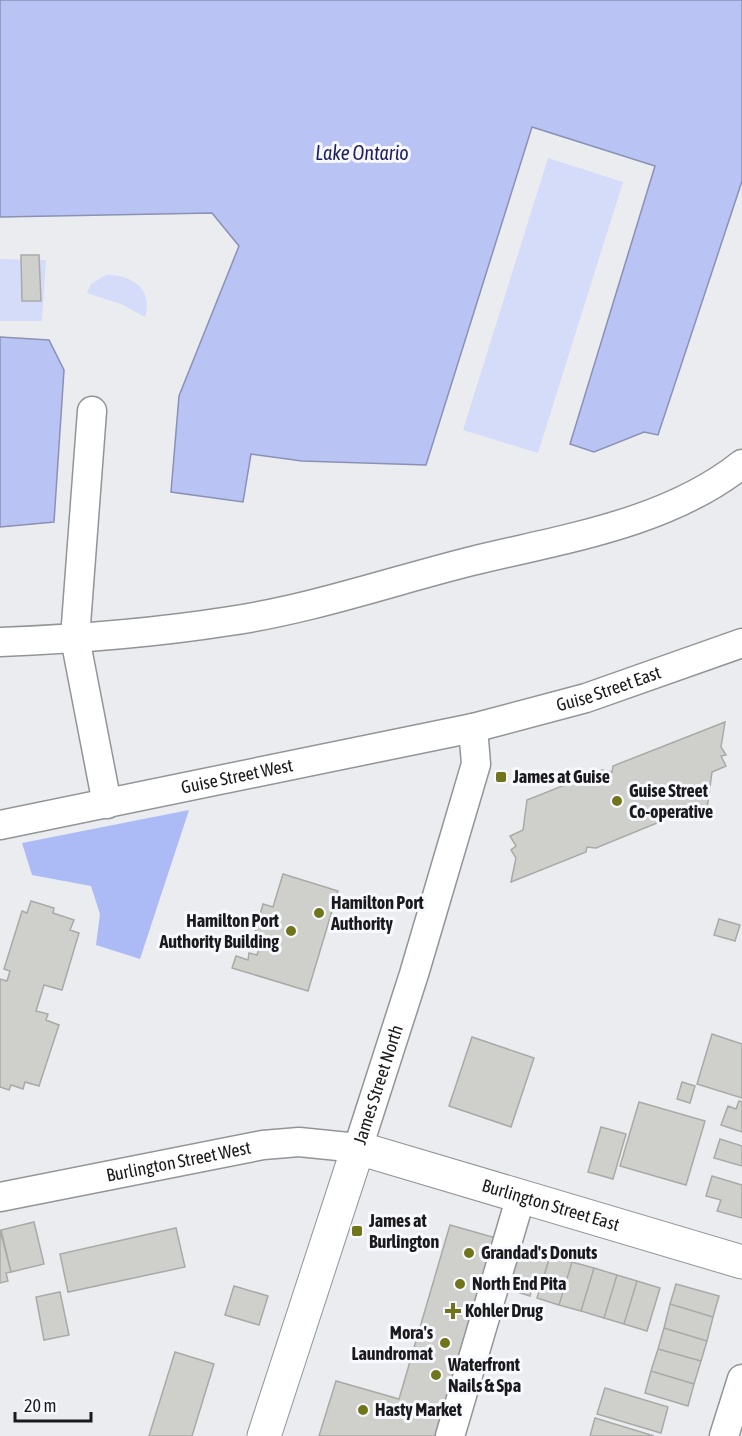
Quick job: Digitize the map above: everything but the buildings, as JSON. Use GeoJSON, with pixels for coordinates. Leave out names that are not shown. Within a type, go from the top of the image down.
{"type":"FeatureCollection","features":[{"type":"Feature","properties":{"kind":"main road","name":"Burlington Street East"},"geometry":{"type":"LineString","coordinates":[[358,1148],[742,1262]]}},
{"type":"Feature","properties":{"kind":"main road","name":"James Street North"},"geometry":{"type":"LineString","coordinates":[[264,1436],[358,1148]]}},
{"type":"Feature","properties":{"kind":"street"},"geometry":{"type":"LineString","coordinates":[[92,411],[75,638],[107,804]]}},
{"type":"Feature","properties":{"kind":"street"},"geometry":{"type":"LineString","coordinates":[[0,642],[75,638],[231,621],[588,534],[654,512],[719,483],[742,464]]}},
{"type":"Feature","properties":{"kind":"street","name":"Guise Street East"},"geometry":{"type":"LineString","coordinates":[[473,728],[586,698],[742,643]]}},
{"type":"Feature","properties":{"kind":"street","name":"Guise Street West"},"geometry":{"type":"LineString","coordinates":[[0,825],[473,728]]}},
{"type":"Feature","properties":{"kind":"street","name":"James Street North"},"geometry":{"type":"LineString","coordinates":[[358,1148],[414,974],[477,764],[473,728]]}},
{"type":"Feature","properties":{"kind":"street","name":"Burlington Street West"},"geometry":{"type":"LineString","coordinates":[[0,1197],[263,1145],[299,1142],[358,1148]]}},
{"type":"Feature","properties":{"kind":"street"},"geometry":{"type":"LineString","coordinates":[[450,1436],[521,1196]]}},
{"type":"Feature","properties":{"kind":"street"},"geometry":{"type":"LineString","coordinates":[[724,1436],[742,1379]]}},
{"type":"Feature","properties":{"kind":"shaded area"},"geometry":{"type":"Polygon","coordinates":[[[548,158],[623,182],[538,453],[463,430],[548,158]]]}},
{"type":"Feature","properties":{"kind":"shaded area"},"geometry":{"type":"Polygon","coordinates":[[[0,259],[46,260],[42,321],[0,321],[0,259]]]}},
{"type":"Feature","properties":{"kind":"shaded area"},"geometry":{"type":"Polygon","coordinates":[[[106,275],[124,277],[138,285],[146,298],[145,317],[121,304],[87,293],[91,284],[106,275]]]}},
{"type":"Feature","properties":{"kind":"shaded area"},"geometry":{"type":"Polygon","coordinates":[[[189,810],[140,959],[96,945],[100,914],[91,886],[32,875],[22,843],[189,810]]]}},
{"type":"Feature","properties":{"kind":"water","name":"Lake Ontario"},"geometry":{"type":"Polygon","coordinates":[[[0,0],[742,0],[742,181],[658,435],[644,432],[594,452],[570,444],[655,166],[532,127],[426,465],[302,461],[251,454],[243,502],[171,492],[179,396],[239,246],[212,213],[0,217],[0,0]]]}},
{"type":"Feature","properties":{"kind":"water"},"geometry":{"type":"Polygon","coordinates":[[[0,337],[49,340],[64,370],[54,522],[0,527],[0,337]]]}},
{"type":"Feature","properties":{"kind":"place","name":"James at Guise"},"geometry":{"type":"Point","coordinates":[501,777]}},
{"type":"Feature","properties":{"kind":"place","name":"Guise Street Co-operative"},"geometry":{"type":"Point","coordinates":[617,801]}},
{"type":"Feature","properties":{"kind":"place","name":"Hamilton Port Authority"},"geometry":{"type":"Point","coordinates":[319,913]}},
{"type":"Feature","properties":{"kind":"place","name":"Hamilton Port Authority Building"},"geometry":{"type":"Point","coordinates":[291,931]}},
{"type":"Feature","properties":{"kind":"place","name":"James at Burlington"},"geometry":{"type":"Point","coordinates":[357,1231]}},
{"type":"Feature","properties":{"kind":"place","name":"Grandad's Donuts"},"geometry":{"type":"Point","coordinates":[469,1253]}},
{"type":"Feature","properties":{"kind":"place","name":"North End Pita"},"geometry":{"type":"Point","coordinates":[460,1284]}},
{"type":"Feature","properties":{"kind":"place","name":"Kohler Drug"},"geometry":{"type":"Point","coordinates":[453,1311]}},
{"type":"Feature","properties":{"kind":"place","name":"Mora's Laundromat"},"geometry":{"type":"Point","coordinates":[445,1343]}},
{"type":"Feature","properties":{"kind":"place","name":"Waterfront Nails & Spa"},"geometry":{"type":"Point","coordinates":[436,1375]}},
{"type":"Feature","properties":{"kind":"place","name":"Hasty Market"},"geometry":{"type":"Point","coordinates":[363,1410]}}]}
